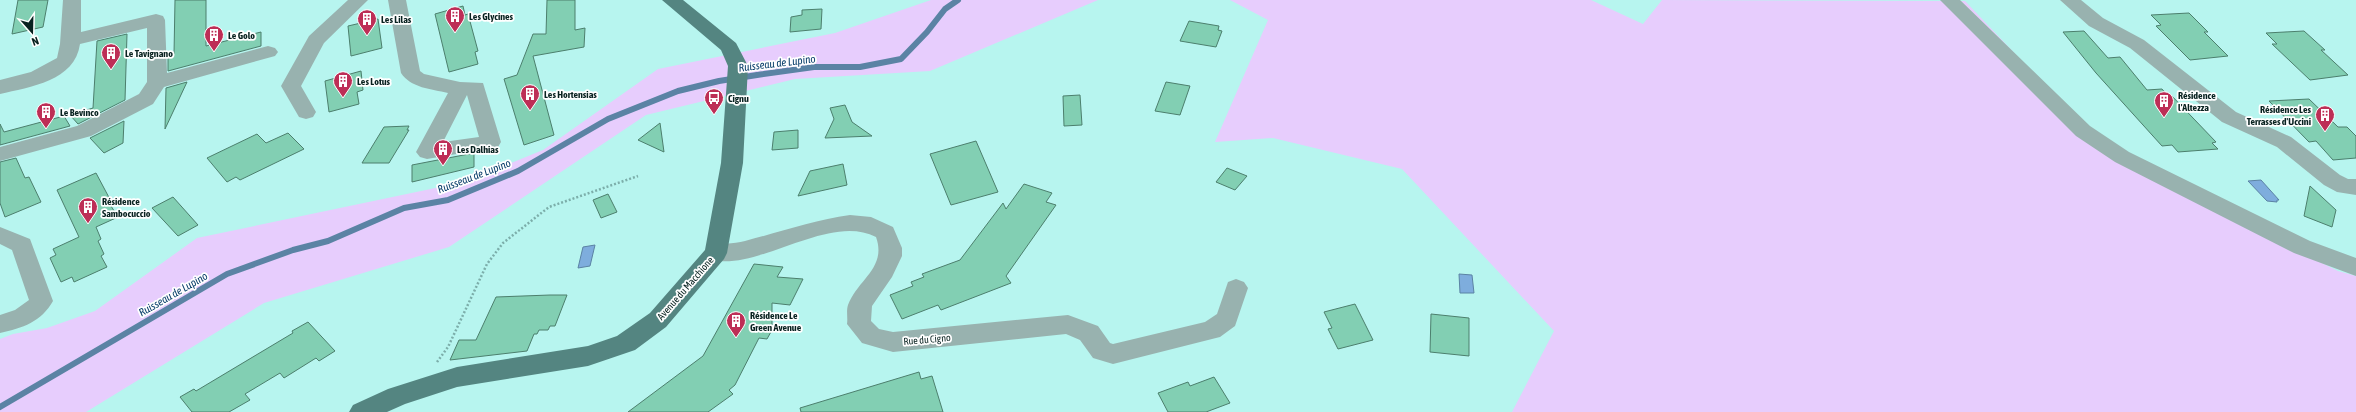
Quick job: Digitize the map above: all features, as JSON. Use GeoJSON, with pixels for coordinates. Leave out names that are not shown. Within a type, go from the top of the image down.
{"type":"FeatureCollection","features":[{"type":"Feature","properties":{"kind":"main road","name":"Avenue du Macchione"},"geometry":{"type":"LineString","coordinates":[[362,412],[397,396],[457,377],[499,368],[588,356],[626,343],[658,320],[716,253],[732,163],[738,66],[729,47],[671,0]]}},
{"type":"Feature","properties":{"kind":"street"},"geometry":{"type":"LineString","coordinates":[[0,87],[49,72],[62,65],[68,55],[72,0]]}},
{"type":"Feature","properties":{"kind":"street"},"geometry":{"type":"LineString","coordinates":[[306,112],[291,86],[316,40],[359,0]]}},
{"type":"Feature","properties":{"kind":"street"},"geometry":{"type":"LineString","coordinates":[[397,0],[411,73],[417,79],[460,89]]}},
{"type":"Feature","properties":{"kind":"street"},"geometry":{"type":"LineString","coordinates":[[1949,0],[2083,131],[2122,157],[2302,247],[2356,267]]}},
{"type":"Feature","properties":{"kind":"street"},"geometry":{"type":"LineString","coordinates":[[2069,0],[2096,22],[2137,44],[2229,117],[2284,142],[2332,180],[2351,187]]}},
{"type":"Feature","properties":{"kind":"street"},"geometry":{"type":"LineString","coordinates":[[0,154],[84,131],[146,99],[157,82],[156,20],[69,41]]}},
{"type":"Feature","properties":{"kind":"street"},"geometry":{"type":"LineString","coordinates":[[157,82],[268,52]]}},
{"type":"Feature","properties":{"kind":"street","name":"Rue du Cigno"},"geometry":{"type":"LineString","coordinates":[[716,253],[743,250],[815,228],[855,223],[880,228],[887,235],[891,246],[890,258],[860,307],[860,324],[871,336],[892,342],[1068,324],[1089,333],[1102,351],[1113,354],[1212,330],[1227,319],[1236,288]]}},
{"type":"Feature","properties":{"kind":"street"},"geometry":{"type":"LineString","coordinates":[[0,235],[22,245],[41,301],[39,306],[31,312],[0,324]]}},
{"type":"Feature","properties":{"kind":"path"},"geometry":{"type":"LineString","coordinates":[[430,385],[431,370],[448,347],[487,264],[503,243],[549,207],[638,176]]}},
{"type":"Feature","properties":{"kind":"shaded area"},"geometry":{"type":"Polygon","coordinates":[[[931,0],[1098,0],[930,71],[795,79],[646,115],[449,247],[264,303],[86,412],[0,412],[0,339],[13,334],[47,328],[95,311],[197,238],[464,182],[543,150],[658,69],[835,33],[931,0]]]}},
{"type":"Feature","properties":{"kind":"shaded area"},"geometry":{"type":"Polygon","coordinates":[[[1230,0],[1591,0],[1643,24],[1662,0],[1965,1],[2117,161],[2338,271],[2356,276],[2356,412],[1512,412],[1554,331],[1402,169],[1273,138],[1215,142],[1268,20],[1230,0]]]}},
{"type":"Feature","properties":{"kind":"water"},"geometry":{"type":"Polygon","coordinates":[[[2261,180],[2279,200],[2277,200],[2277,202],[2267,201],[2248,181],[2261,180]]]}},
{"type":"Feature","properties":{"kind":"water"},"geometry":{"type":"Polygon","coordinates":[[[595,245],[590,266],[578,268],[583,247],[595,245]]]}},
{"type":"Feature","properties":{"kind":"water"},"geometry":{"type":"Polygon","coordinates":[[[1459,274],[1472,275],[1474,293],[1460,293],[1459,274]]]}},
{"type":"Feature","properties":{"kind":"building"},"geometry":{"type":"Polygon","coordinates":[[[18,0],[48,0],[43,27],[12,34],[18,0]]]}},
{"type":"Feature","properties":{"kind":"building"},"geometry":{"type":"Polygon","coordinates":[[[175,0],[206,0],[206,46],[261,32],[261,46],[168,71],[168,56],[174,54],[175,0]]]}},
{"type":"Feature","properties":{"kind":"building"},"geometry":{"type":"Polygon","coordinates":[[[547,0],[575,0],[575,30],[585,28],[584,47],[533,56],[554,135],[524,145],[504,79],[517,75],[533,34],[546,34],[547,0]]]}},
{"type":"Feature","properties":{"kind":"building","name":"Les Glycines"},"geometry":{"type":"Polygon","coordinates":[[[463,6],[465,15],[468,14],[478,51],[475,52],[478,64],[449,72],[435,14],[463,6]]]}},
{"type":"Feature","properties":{"kind":"building"},"geometry":{"type":"Polygon","coordinates":[[[822,9],[821,29],[790,32],[791,17],[802,15],[802,10],[822,9]]]}},
{"type":"Feature","properties":{"kind":"building"},"geometry":{"type":"Polygon","coordinates":[[[2189,13],[2208,32],[2204,32],[2228,56],[2190,60],[2156,26],[2161,25],[2151,15],[2189,13]]]}},
{"type":"Feature","properties":{"kind":"building","name":"Les Lilas"},"geometry":{"type":"Polygon","coordinates":[[[378,19],[382,48],[351,56],[348,26],[378,19]]]}},
{"type":"Feature","properties":{"kind":"building"},"geometry":{"type":"Polygon","coordinates":[[[1189,21],[1219,26],[1218,30],[1222,31],[1216,47],[1180,41],[1189,21]]]}},
{"type":"Feature","properties":{"kind":"building","name":"Résidence l'Altezza"},"geometry":{"type":"Polygon","coordinates":[[[2084,31],[2108,58],[2120,57],[2147,90],[2162,89],[2167,95],[2170,94],[2216,142],[2212,143],[2218,149],[2178,152],[2172,145],[2162,146],[2096,73],[2063,32],[2084,31]]]}},
{"type":"Feature","properties":{"kind":"building"},"geometry":{"type":"Polygon","coordinates":[[[2304,31],[2325,50],[2321,50],[2348,75],[2310,80],[2272,44],[2277,44],[2266,33],[2304,31]]]}},
{"type":"Feature","properties":{"kind":"building","name":"Le Tavignano"},"geometry":{"type":"Polygon","coordinates":[[[127,34],[125,100],[78,124],[70,115],[93,108],[97,41],[127,34]]]}},
{"type":"Feature","properties":{"kind":"building","name":"Les Lotus"},"geometry":{"type":"Polygon","coordinates":[[[361,71],[363,90],[357,92],[359,104],[329,112],[325,81],[361,71]]]}},
{"type":"Feature","properties":{"kind":"building"},"geometry":{"type":"Polygon","coordinates":[[[187,82],[165,129],[166,88],[187,82]]]}},
{"type":"Feature","properties":{"kind":"building"},"geometry":{"type":"Polygon","coordinates":[[[1166,82],[1190,86],[1180,115],[1155,111],[1166,82]]]}},
{"type":"Feature","properties":{"kind":"building"},"geometry":{"type":"Polygon","coordinates":[[[1080,95],[1082,125],[1064,126],[1063,96],[1080,95]]]}},
{"type":"Feature","properties":{"kind":"building","name":"Résidence Les Terrasses d'Uccini"},"geometry":{"type":"Polygon","coordinates":[[[2309,99],[2338,127],[2347,127],[2356,136],[2356,158],[2333,160],[2316,141],[2309,142],[2269,101],[2309,99]]]}},
{"type":"Feature","properties":{"kind":"building"},"geometry":{"type":"Polygon","coordinates":[[[845,105],[852,122],[872,136],[825,138],[834,119],[830,108],[845,105]]]}},
{"type":"Feature","properties":{"kind":"building"},"geometry":{"type":"Polygon","coordinates":[[[64,116],[70,126],[0,145],[0,124],[4,132],[64,116]]]}},
{"type":"Feature","properties":{"kind":"building"},"geometry":{"type":"Polygon","coordinates":[[[124,121],[123,143],[104,153],[90,138],[124,121]]]}},
{"type":"Feature","properties":{"kind":"building"},"geometry":{"type":"Polygon","coordinates":[[[660,123],[664,152],[638,140],[660,123]]]}},
{"type":"Feature","properties":{"kind":"building"},"geometry":{"type":"Polygon","coordinates":[[[409,126],[407,130],[409,130],[389,163],[362,163],[384,127],[409,126]]]}},
{"type":"Feature","properties":{"kind":"building"},"geometry":{"type":"Polygon","coordinates":[[[798,130],[798,148],[772,150],[774,132],[798,130]]]}},
{"type":"Feature","properties":{"kind":"building"},"geometry":{"type":"Polygon","coordinates":[[[288,133],[304,149],[240,180],[236,177],[227,182],[207,158],[257,134],[266,143],[288,133]]]}},
{"type":"Feature","properties":{"kind":"building"},"geometry":{"type":"Polygon","coordinates":[[[976,141],[998,192],[951,205],[930,154],[976,141]]]}},
{"type":"Feature","properties":{"kind":"building","name":"Les Dalhias"},"geometry":{"type":"Polygon","coordinates":[[[474,153],[474,167],[412,182],[412,165],[474,153]]]}},
{"type":"Feature","properties":{"kind":"building"},"geometry":{"type":"Polygon","coordinates":[[[16,158],[25,178],[29,177],[41,202],[5,217],[0,203],[0,162],[16,158]]]}},
{"type":"Feature","properties":{"kind":"building"},"geometry":{"type":"Polygon","coordinates":[[[843,164],[847,185],[798,196],[810,171],[843,164]]]}},
{"type":"Feature","properties":{"kind":"building"},"geometry":{"type":"Polygon","coordinates":[[[1227,168],[1247,176],[1235,190],[1216,182],[1227,168]]]}},
{"type":"Feature","properties":{"kind":"building","name":"Résidence Sambocuccio"},"geometry":{"type":"Polygon","coordinates":[[[96,173],[113,205],[111,206],[118,217],[96,227],[101,239],[98,241],[104,254],[101,256],[107,267],[74,282],[72,277],[61,282],[50,258],[56,255],[53,249],[79,237],[57,190],[96,173]]]}},
{"type":"Feature","properties":{"kind":"building"},"geometry":{"type":"Polygon","coordinates":[[[1024,184],[1052,193],[1046,202],[1056,205],[1006,276],[1011,283],[941,310],[938,305],[902,319],[890,295],[913,286],[911,282],[924,277],[922,274],[960,260],[1003,203],[1006,209],[1024,184]]]}},
{"type":"Feature","properties":{"kind":"building"},"geometry":{"type":"Polygon","coordinates":[[[2310,186],[2336,210],[2332,227],[2304,216],[2310,186]]]}},
{"type":"Feature","properties":{"kind":"building"},"geometry":{"type":"Polygon","coordinates":[[[608,194],[617,212],[601,218],[593,200],[608,194]]]}},
{"type":"Feature","properties":{"kind":"building"},"geometry":{"type":"Polygon","coordinates":[[[173,197],[198,225],[178,236],[152,208],[173,197]]]}},
{"type":"Feature","properties":{"kind":"building","name":"Résidence Le Green Avenue"},"geometry":{"type":"Polygon","coordinates":[[[754,264],[783,267],[777,277],[803,279],[790,305],[772,303],[772,330],[767,339],[759,338],[735,385],[729,390],[733,394],[708,412],[628,412],[703,356],[754,264]]]}},
{"type":"Feature","properties":{"kind":"building"},"geometry":{"type":"Polygon","coordinates":[[[567,295],[555,326],[550,326],[548,330],[539,330],[537,334],[534,334],[527,351],[450,360],[459,340],[476,340],[496,297],[567,295]]]}},
{"type":"Feature","properties":{"kind":"building"},"geometry":{"type":"Polygon","coordinates":[[[1355,304],[1373,340],[1338,349],[1328,329],[1332,328],[1324,312],[1355,304]]]}},
{"type":"Feature","properties":{"kind":"building"},"geometry":{"type":"Polygon","coordinates":[[[1431,314],[1469,318],[1469,356],[1430,352],[1431,314]]]}},
{"type":"Feature","properties":{"kind":"building"},"geometry":{"type":"Polygon","coordinates":[[[308,322],[335,351],[319,361],[316,358],[284,378],[280,373],[245,394],[250,400],[229,412],[192,412],[180,397],[194,389],[196,391],[293,333],[292,331],[308,322]]]}},
{"type":"Feature","properties":{"kind":"building"},"geometry":{"type":"Polygon","coordinates":[[[919,372],[921,379],[932,376],[943,412],[801,412],[800,408],[919,372]]]}},
{"type":"Feature","properties":{"kind":"building"},"geometry":{"type":"Polygon","coordinates":[[[1214,377],[1230,403],[1206,412],[1168,412],[1158,393],[1188,382],[1190,386],[1214,377]]]}},
{"type":"Feature","properties":{"kind":"waterway","name":"Ruisseau de Lupino"},"geometry":{"type":"LineString","coordinates":[[0,407],[227,274],[293,250],[328,241],[404,208],[448,200],[518,171],[608,119],[678,91],[719,81],[757,75],[814,67],[860,67],[901,59],[927,32],[945,9],[958,0]]}},
{"type":"Feature","properties":{"kind":"place","name":"Les Glycines"},"geometry":{"type":"Point","coordinates":[455,33]}},
{"type":"Feature","properties":{"kind":"place","name":"Les Lilas"},"geometry":{"type":"Point","coordinates":[367,36]}},
{"type":"Feature","properties":{"kind":"place","name":"Le Golo"},"geometry":{"type":"Point","coordinates":[214,52]}},
{"type":"Feature","properties":{"kind":"place","name":"Le Tavignano"},"geometry":{"type":"Point","coordinates":[111,70]}},
{"type":"Feature","properties":{"kind":"place","name":"Les Lotus"},"geometry":{"type":"Point","coordinates":[343,98]}},
{"type":"Feature","properties":{"kind":"place","name":"Les Hortensias"},"geometry":{"type":"Point","coordinates":[530,111]}},
{"type":"Feature","properties":{"kind":"place","name":"Cignu"},"geometry":{"type":"Point","coordinates":[714,115]}},
{"type":"Feature","properties":{"kind":"place","name":"Résidence l'Altezza"},"geometry":{"type":"Point","coordinates":[2164,118]}},
{"type":"Feature","properties":{"kind":"place","name":"Le Bevinco"},"geometry":{"type":"Point","coordinates":[46,129]}},
{"type":"Feature","properties":{"kind":"place","name":"Résidence Les Terrasses d'Uccini"},"geometry":{"type":"Point","coordinates":[2325,132]}},
{"type":"Feature","properties":{"kind":"place","name":"Les Dalhias"},"geometry":{"type":"Point","coordinates":[443,166]}},
{"type":"Feature","properties":{"kind":"place","name":"Résidence Sambocuccio"},"geometry":{"type":"Point","coordinates":[88,224]}},
{"type":"Feature","properties":{"kind":"place","name":"Résidence Le Green Avenue"},"geometry":{"type":"Point","coordinates":[736,338]}}]}
